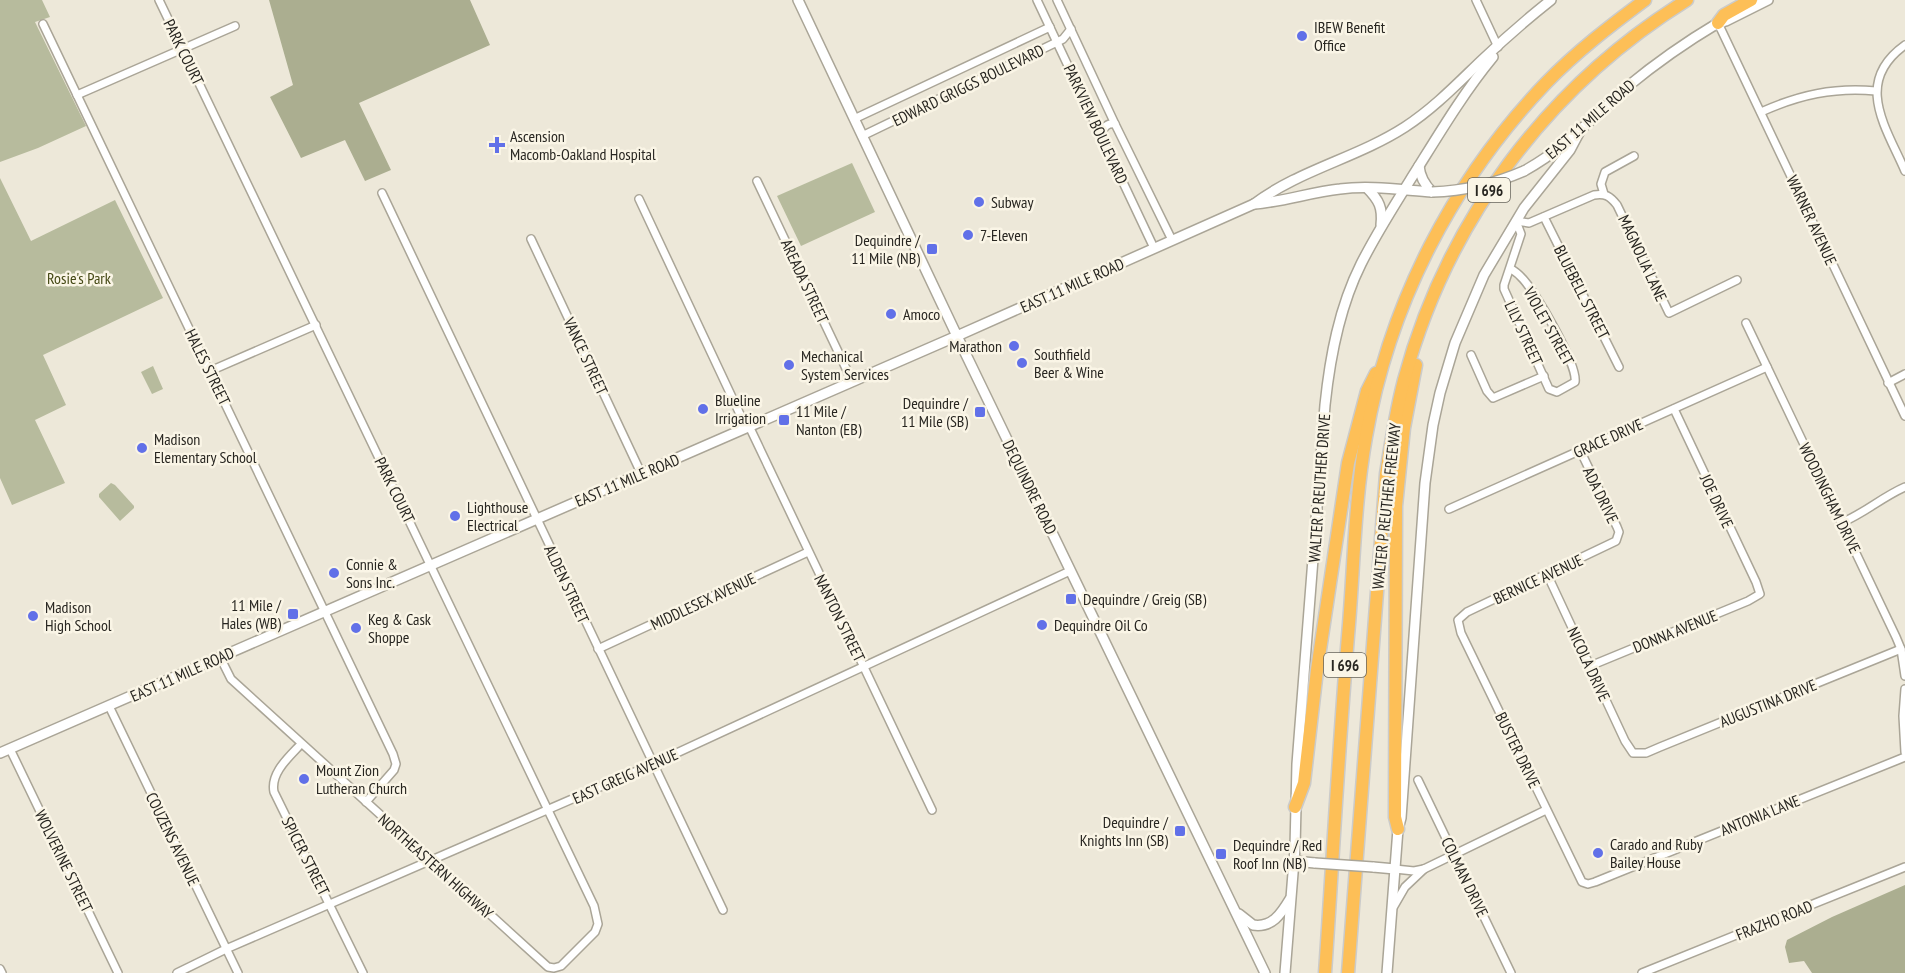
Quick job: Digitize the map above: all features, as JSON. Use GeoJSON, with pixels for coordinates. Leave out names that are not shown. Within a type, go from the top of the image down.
{"type":"FeatureCollection","features":[{"type":"Feature","properties":{"kind":"highway","name":"WALTER P REUTHER FREEWAY"},"geometry":{"type":"LineString","coordinates":[[1325,973],[1360,485],[1366,437],[1384,359],[1398,316],[1430,244],[1445,217],[1504,130],[1548,81],[1584,48],[1645,0]]}},
{"type":"Feature","properties":{"kind":"highway","name":"WALTER P REUTHER FREEWAY"},"geometry":{"type":"LineString","coordinates":[[1348,973],[1386,474],[1404,380],[1422,322],[1448,262],[1473,216],[1498,177],[1534,131],[1572,90],[1617,50],[1687,0]]}},
{"type":"Feature","properties":{"kind":"highway"},"geometry":{"type":"LineString","coordinates":[[1718,23],[1724,15],[1750,0]]}},
{"type":"Feature","properties":{"kind":"highway"},"geometry":{"type":"LineString","coordinates":[[1398,830],[1395,817],[1396,506],[1404,428],[1420,351],[1422,322]]}},
{"type":"Feature","properties":{"kind":"highway"},"geometry":{"type":"LineString","coordinates":[[1295,807],[1304,783],[1317,670],[1348,463],[1367,391],[1384,359]]}},
{"type":"Feature","properties":{"kind":"main road","name":"DEQUINDRE ROAD"},"geometry":{"type":"LineString","coordinates":[[798,0],[1264,973]]}},
{"type":"Feature","properties":{"kind":"main road","name":"EAST 11 MILE ROAD"},"geometry":{"type":"LineString","coordinates":[[0,753],[957,336],[1254,204],[1272,191],[1365,149],[1408,125],[1443,98],[1521,24],[1551,0]]}},
{"type":"Feature","properties":{"kind":"main road","name":"EAST 11 MILE ROAD"},"geometry":{"type":"LineString","coordinates":[[1254,204],[1273,203],[1315,192],[1342,189],[1448,191],[1482,186],[1524,171],[1579,133],[1649,70],[1685,44],[1718,23],[1768,0]]}},
{"type":"Feature","properties":{"kind":"main road","name":"WALTER P REUTHER DRIVE"},"geometry":{"type":"LineString","coordinates":[[1285,973],[1294,861],[1295,807],[1329,370],[1336,336],[1360,266],[1381,227],[1471,84],[1498,47]]}},
{"type":"Feature","properties":{"kind":"main road"},"geometry":{"type":"LineString","coordinates":[[1387,973],[1398,830],[1401,818],[1425,483],[1433,425],[1445,375],[1466,316],[1484,275],[1516,220],[1570,150],[1579,133]]}},
{"type":"Feature","properties":{"kind":"main road"},"geometry":{"type":"LineString","coordinates":[[1419,166],[1424,184],[1432,192]]}},
{"type":"Feature","properties":{"kind":"main road"},"geometry":{"type":"LineString","coordinates":[[1367,188],[1381,206],[1381,227]]}},
{"type":"Feature","properties":{"kind":"main road"},"geometry":{"type":"LineString","coordinates":[[1294,861],[1395,869]]}},
{"type":"Feature","properties":{"kind":"main road"},"geometry":{"type":"LineString","coordinates":[[1234,908],[1249,923],[1264,926],[1278,918],[1291,897]]}},
{"type":"Feature","properties":{"kind":"street","name":"PARK COURT"},"geometry":{"type":"LineString","coordinates":[[159,0],[594,906],[598,924],[595,932],[567,961],[554,969]]}},
{"type":"Feature","properties":{"kind":"street","name":"PARKVIEW BOULEVARD"},"geometry":{"type":"LineString","coordinates":[[1038,0],[1154,248]]}},
{"type":"Feature","properties":{"kind":"street","name":"PARKVIEW BOULEVARD"},"geometry":{"type":"LineString","coordinates":[[1057,0],[1172,240]]}},
{"type":"Feature","properties":{"kind":"street"},"geometry":{"type":"LineString","coordinates":[[1476,0],[1498,47]]}},
{"type":"Feature","properties":{"kind":"street","name":"WARNER AVENUE"},"geometry":{"type":"LineString","coordinates":[[1718,23],[1905,416]]}},
{"type":"Feature","properties":{"kind":"street","name":"HALES STREET"},"geometry":{"type":"LineString","coordinates":[[43,24],[395,759],[394,770],[366,802]]}},
{"type":"Feature","properties":{"kind":"street"},"geometry":{"type":"LineString","coordinates":[[77,95],[235,26]]}},
{"type":"Feature","properties":{"kind":"street","name":"EDWARD GRIGGS BOULEVARD"},"geometry":{"type":"LineString","coordinates":[[854,119],[1050,27]]}},
{"type":"Feature","properties":{"kind":"street","name":"EDWARD GRIGGS BOULEVARD"},"geometry":{"type":"LineString","coordinates":[[862,136],[1064,39],[1071,29]]}},
{"type":"Feature","properties":{"kind":"street"},"geometry":{"type":"LineString","coordinates":[[1905,45],[1896,51],[1882,71],[1876,91],[1879,113],[1902,154],[1905,171]]}},
{"type":"Feature","properties":{"kind":"street"},"geometry":{"type":"LineString","coordinates":[[1761,112],[1798,97],[1821,92],[1851,89],[1876,91]]}},
{"type":"Feature","properties":{"kind":"street"},"geometry":{"type":"LineString","coordinates":[[1101,134],[1108,124],[1115,124]]}},
{"type":"Feature","properties":{"kind":"street"},"geometry":{"type":"LineString","coordinates":[[1113,159],[1121,160],[1128,151]]}},
{"type":"Feature","properties":{"kind":"street"},"geometry":{"type":"LineString","coordinates":[[1516,220],[1529,224],[1594,195],[1604,194],[1601,184],[1605,172],[1634,156]]}},
{"type":"Feature","properties":{"kind":"street","name":"AREADA STREET"},"geometry":{"type":"LineString","coordinates":[[757,181],[852,381]]}},
{"type":"Feature","properties":{"kind":"street","name":"ALDEN STREET"},"geometry":{"type":"LineString","coordinates":[[382,192],[723,910]]}},
{"type":"Feature","properties":{"kind":"street","name":"MAGNOLIA LANE"},"geometry":{"type":"LineString","coordinates":[[1604,194],[1617,205],[1669,313],[1737,280]]}},
{"type":"Feature","properties":{"kind":"street","name":"NANTON STREET"},"geometry":{"type":"LineString","coordinates":[[639,199],[932,810]]}},
{"type":"Feature","properties":{"kind":"street","name":"BLUEBELL STREET"},"geometry":{"type":"LineString","coordinates":[[1544,217],[1619,367]]}},
{"type":"Feature","properties":{"kind":"street"},"geometry":{"type":"LineString","coordinates":[[1510,268],[1521,234],[1516,220]]}},
{"type":"Feature","properties":{"kind":"street","name":"VANCE STREET"},"geometry":{"type":"LineString","coordinates":[[531,239],[641,473]]}},
{"type":"Feature","properties":{"kind":"street","name":"LILY STREET"},"geometry":{"type":"LineString","coordinates":[[1510,268],[1504,290],[1549,388],[1557,392]]}},
{"type":"Feature","properties":{"kind":"street","name":"VIOLET STREET"},"geometry":{"type":"LineString","coordinates":[[1510,268],[1522,277],[1540,302],[1575,374],[1576,378],[1572,385],[1557,392]]}},
{"type":"Feature","properties":{"kind":"street","name":"WOODINGHAM DRIVE"},"geometry":{"type":"LineString","coordinates":[[1746,323],[1901,649],[1905,676]]}},
{"type":"Feature","properties":{"kind":"street"},"geometry":{"type":"LineString","coordinates":[[210,371],[316,325]]}},
{"type":"Feature","properties":{"kind":"street"},"geometry":{"type":"LineString","coordinates":[[1471,355],[1487,391],[1493,398],[1544,376]]}},
{"type":"Feature","properties":{"kind":"street","name":"GRACE DRIVE"},"geometry":{"type":"LineString","coordinates":[[1449,509],[1767,367]]}},
{"type":"Feature","properties":{"kind":"street"},"geometry":{"type":"LineString","coordinates":[[1888,383],[1905,375]]}},
{"type":"Feature","properties":{"kind":"street","name":"JOE DRIVE"},"geometry":{"type":"LineString","coordinates":[[1674,409],[1760,594]]}},
{"type":"Feature","properties":{"kind":"street","name":"ADA DRIVE"},"geometry":{"type":"LineString","coordinates":[[1580,450],[1619,531],[1616,541]]}},
{"type":"Feature","properties":{"kind":"street"},"geometry":{"type":"LineString","coordinates":[[1841,523],[1865,512],[1885,496],[1905,487]]}},
{"type":"Feature","properties":{"kind":"street","name":"BERNICE AVENUE"},"geometry":{"type":"LineString","coordinates":[[1459,618],[1467,612],[1616,541]]}},
{"type":"Feature","properties":{"kind":"street","name":"MIDDLESEX AVENUE"},"geometry":{"type":"LineString","coordinates":[[598,649],[808,552]]}},
{"type":"Feature","properties":{"kind":"street","name":"EAST GREIG AVENUE"},"geometry":{"type":"LineString","coordinates":[[177,973],[653,764],[1070,571]]}},
{"type":"Feature","properties":{"kind":"street","name":"NICOLA DRIVE"},"geometry":{"type":"LineString","coordinates":[[1547,574],[1625,741],[1633,753]]}},
{"type":"Feature","properties":{"kind":"street","name":"DONNA AVENUE"},"geometry":{"type":"LineString","coordinates":[[1590,666],[1760,594]]}},
{"type":"Feature","properties":{"kind":"street","name":"BUSTER DRIVE"},"geometry":{"type":"LineString","coordinates":[[1459,618],[1461,633],[1582,882]]}},
{"type":"Feature","properties":{"kind":"street","name":"AUGUSTINA DRIVE"},"geometry":{"type":"LineString","coordinates":[[1633,753],[1646,753],[1901,649]]}},
{"type":"Feature","properties":{"kind":"street","name":"NORTHEASTERN HIGHWAY"},"geometry":{"type":"LineString","coordinates":[[220,657],[231,679],[542,962],[554,969]]}},
{"type":"Feature","properties":{"kind":"street"},"geometry":{"type":"LineString","coordinates":[[1905,689],[1905,752]]}},
{"type":"Feature","properties":{"kind":"street","name":"COUZENS AVENUE"},"geometry":{"type":"LineString","coordinates":[[109,705],[238,973]]}},
{"type":"Feature","properties":{"kind":"street","name":"SPICER STREET"},"geometry":{"type":"LineString","coordinates":[[301,744],[275,774],[273,786],[363,973]]}},
{"type":"Feature","properties":{"kind":"street","name":"WOLVERINE STREET"},"geometry":{"type":"LineString","coordinates":[[10,749],[118,973]]}},
{"type":"Feature","properties":{"kind":"street","name":"ANTONIA LANE"},"geometry":{"type":"LineString","coordinates":[[1582,882],[1588,884],[1595,882],[1905,757]]}},
{"type":"Feature","properties":{"kind":"street","name":"COLMAN DRIVE"},"geometry":{"type":"LineString","coordinates":[[1418,780],[1511,973]]}},
{"type":"Feature","properties":{"kind":"street"},"geometry":{"type":"LineString","coordinates":[[1395,869],[1414,871],[1424,869],[1546,810]]}},
{"type":"Feature","properties":{"kind":"street","name":"FRAZHO ROAD"},"geometry":{"type":"LineString","coordinates":[[1642,973],[1905,867]]}},
{"type":"Feature","properties":{"kind":"street"},"geometry":{"type":"LineString","coordinates":[[1391,912],[1405,887],[1424,869]]}},
{"type":"Feature","properties":{"kind":"green space"},"geometry":{"type":"Polygon","coordinates":[[[0,0],[42,0],[50,17],[35,22],[86,126],[0,162],[0,0]]]}},
{"type":"Feature","properties":{"kind":"green space"},"geometry":{"type":"Polygon","coordinates":[[[269,0],[470,0],[490,45],[359,103],[391,170],[365,181],[345,140],[301,158],[270,97],[293,85],[269,0]]]}},
{"type":"Feature","properties":{"kind":"green space"},"geometry":{"type":"Polygon","coordinates":[[[852,163],[875,212],[801,246],[777,196],[852,163]]]}},
{"type":"Feature","properties":{"kind":"green space","name":"Rosie's Park"},"geometry":{"type":"Polygon","coordinates":[[[0,178],[31,241],[115,200],[163,298],[43,355],[66,405],[35,420],[65,483],[12,505],[0,478],[0,178]]]}},
{"type":"Feature","properties":{"kind":"green space"},"geometry":{"type":"Polygon","coordinates":[[[153,366],[163,389],[152,394],[141,372],[153,366]]]}},
{"type":"Feature","properties":{"kind":"green space"},"geometry":{"type":"Polygon","coordinates":[[[111,483],[134,506],[120,521],[99,497],[99,494],[111,483]]]}},
{"type":"Feature","properties":{"kind":"green space"},"geometry":{"type":"Polygon","coordinates":[[[1905,885],[1905,973],[1812,973],[1804,961],[1789,963],[1785,947],[1787,940],[1832,917],[1905,885]]]}},
{"type":"Feature","properties":{"kind":"place","name":"IBEW Benefit Office"},"geometry":{"type":"Point","coordinates":[1302,36]}},
{"type":"Feature","properties":{"kind":"place","name":"Ascension Macomb-Oakland Hospital"},"geometry":{"type":"Point","coordinates":[497,145]}},
{"type":"Feature","properties":{"kind":"place","name":"Subway"},"geometry":{"type":"Point","coordinates":[979,202]}},
{"type":"Feature","properties":{"kind":"place","name":"7-Eleven"},"geometry":{"type":"Point","coordinates":[968,235]}},
{"type":"Feature","properties":{"kind":"place","name":"Dequindre / 11 Mile (NB)"},"geometry":{"type":"Point","coordinates":[932,249]}},
{"type":"Feature","properties":{"kind":"place","name":"Amoco"},"geometry":{"type":"Point","coordinates":[891,314]}},
{"type":"Feature","properties":{"kind":"place","name":"Marathon"},"geometry":{"type":"Point","coordinates":[1014,346]}},
{"type":"Feature","properties":{"kind":"place","name":"Southfield Beer & Wine"},"geometry":{"type":"Point","coordinates":[1022,363]}},
{"type":"Feature","properties":{"kind":"place","name":"Mechanical System Services"},"geometry":{"type":"Point","coordinates":[789,365]}},
{"type":"Feature","properties":{"kind":"place","name":"Blueline Irrigation"},"geometry":{"type":"Point","coordinates":[703,409]}},
{"type":"Feature","properties":{"kind":"place","name":"Dequindre / 11 Mile (SB)"},"geometry":{"type":"Point","coordinates":[980,412]}},
{"type":"Feature","properties":{"kind":"place","name":"11 Mile / Nanton (EB)"},"geometry":{"type":"Point","coordinates":[784,420]}},
{"type":"Feature","properties":{"kind":"place","name":"Madison Elementary School"},"geometry":{"type":"Point","coordinates":[142,448]}},
{"type":"Feature","properties":{"kind":"place","name":"Lighthouse Electrical"},"geometry":{"type":"Point","coordinates":[455,516]}},
{"type":"Feature","properties":{"kind":"place","name":"Connie & Sons Inc."},"geometry":{"type":"Point","coordinates":[334,573]}},
{"type":"Feature","properties":{"kind":"place","name":"Dequindre / Greig (SB)"},"geometry":{"type":"Point","coordinates":[1071,599]}},
{"type":"Feature","properties":{"kind":"place","name":"11 Mile / Hales (WB)"},"geometry":{"type":"Point","coordinates":[293,614]}},
{"type":"Feature","properties":{"kind":"place","name":"Madison High School"},"geometry":{"type":"Point","coordinates":[33,616]}},
{"type":"Feature","properties":{"kind":"place","name":"Dequindre Oil Co"},"geometry":{"type":"Point","coordinates":[1042,625]}},
{"type":"Feature","properties":{"kind":"place","name":"Keg & Cask Shoppe"},"geometry":{"type":"Point","coordinates":[356,628]}},
{"type":"Feature","properties":{"kind":"place","name":"Mount Zion Lutheran Church"},"geometry":{"type":"Point","coordinates":[304,779]}},
{"type":"Feature","properties":{"kind":"place","name":"Dequindre / Knights Inn (SB)"},"geometry":{"type":"Point","coordinates":[1180,831]}},
{"type":"Feature","properties":{"kind":"place","name":"Carado and Ruby Bailey House"},"geometry":{"type":"Point","coordinates":[1598,853]}},
{"type":"Feature","properties":{"kind":"place","name":"Dequindre / Red Roof Inn (NB)"},"geometry":{"type":"Point","coordinates":[1221,854]}}]}
